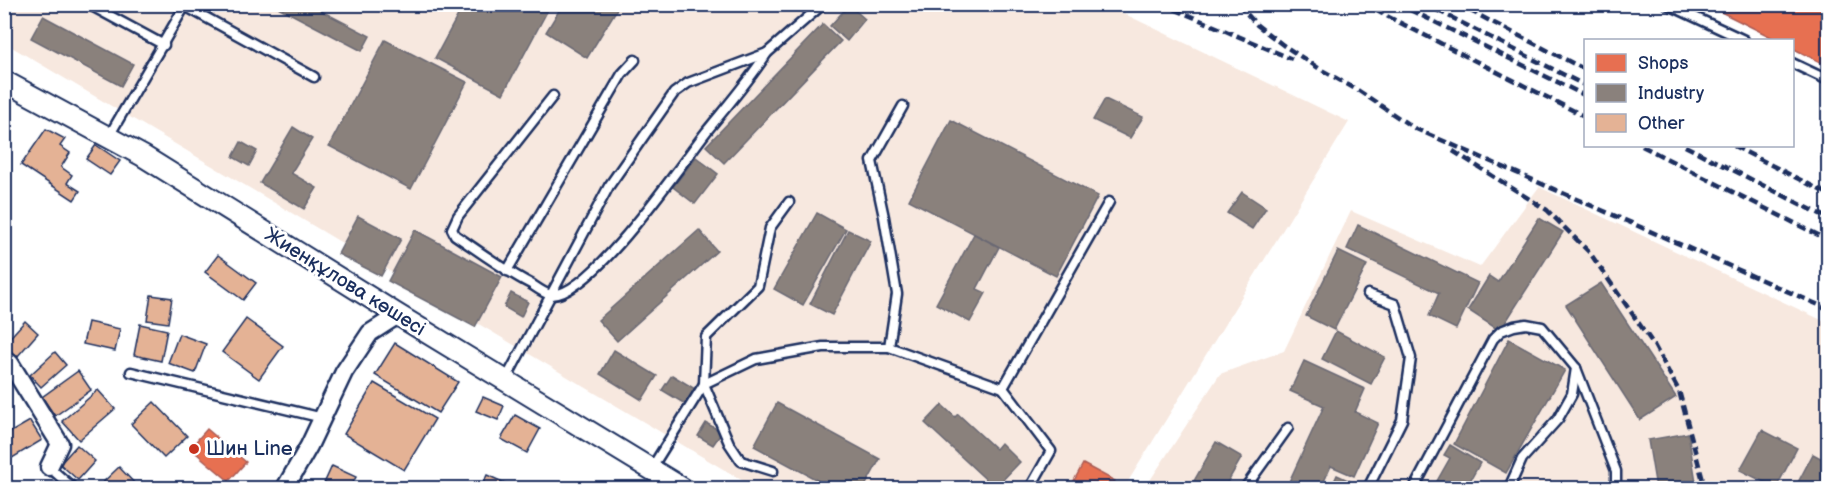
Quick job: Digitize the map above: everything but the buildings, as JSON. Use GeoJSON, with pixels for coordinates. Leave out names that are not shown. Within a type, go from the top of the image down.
{"type":"FeatureCollection","features":[{"type":"Feature","properties":{"kind":"street","name":"Жиенқұлова көшесі"},"geometry":{"type":"LineString","coordinates":[[4,81],[143,156],[682,489]]}},
{"type":"Feature","properties":{"kind":"street"},"geometry":{"type":"LineString","coordinates":[[285,489],[323,418],[344,372],[370,333],[398,315]]}},
{"type":"Feature","properties":{"kind":"street"},"geometry":{"type":"LineString","coordinates":[[7,365],[60,444],[49,467]]}},
{"type":"Feature","properties":{"kind":"lane"},"geometry":{"type":"LineString","coordinates":[[88,4],[164,45]]}},
{"type":"Feature","properties":{"kind":"lane"},"geometry":{"type":"LineString","coordinates":[[553,96],[458,216],[452,229],[454,235],[507,271],[550,295],[562,293],[576,286],[640,220],[767,53],[823,4]]}},
{"type":"Feature","properties":{"kind":"lane"},"geometry":{"type":"LineString","coordinates":[[1667,4],[1742,39]]}},
{"type":"Feature","properties":{"kind":"lane"},"geometry":{"type":"LineString","coordinates":[[109,137],[185,5],[314,77]]}},
{"type":"Feature","properties":{"kind":"lane"},"geometry":{"type":"LineString","coordinates":[[505,381],[609,186],[674,93],[688,83],[767,53]]}},
{"type":"Feature","properties":{"kind":"lane"},"geometry":{"type":"LineString","coordinates":[[507,271],[622,75],[635,60]]}},
{"type":"Feature","properties":{"kind":"lane"},"geometry":{"type":"LineString","coordinates":[[1794,64],[1828,80]]}},
{"type":"Feature","properties":{"kind":"lane"},"geometry":{"type":"LineString","coordinates":[[889,347],[897,294],[872,161],[903,106]]}},
{"type":"Feature","properties":{"kind":"lane"},"geometry":{"type":"LineString","coordinates":[[773,471],[741,461],[729,443],[704,384],[705,337],[758,286],[770,228],[789,202]]}},
{"type":"Feature","properties":{"kind":"lane"},"geometry":{"type":"LineString","coordinates":[[1003,388],[1109,202]]}},
{"type":"Feature","properties":{"kind":"lane"},"geometry":{"type":"LineString","coordinates":[[1368,294],[1395,304],[1411,358],[1402,420],[1368,489]]}},
{"type":"Feature","properties":{"kind":"lane"},"geometry":{"type":"LineString","coordinates":[[1414,489],[1493,339],[1501,331],[1526,324],[1542,327],[1576,368],[1616,471],[1616,489]]}},
{"type":"Feature","properties":{"kind":"lane"},"geometry":{"type":"LineString","coordinates":[[651,470],[704,384],[756,359],[823,347],[889,347],[1003,388],[1051,451],[1030,489]]}},
{"type":"Feature","properties":{"kind":"lane"},"geometry":{"type":"LineString","coordinates":[[1509,489],[1522,459],[1558,418],[1572,394],[1576,368]]}},
{"type":"Feature","properties":{"kind":"lane"},"geometry":{"type":"LineString","coordinates":[[131,372],[323,418]]}},
{"type":"Feature","properties":{"kind":"lane"},"geometry":{"type":"LineString","coordinates":[[1245,489],[1288,428]]}},
{"type":"Feature","properties":{"kind":"lane"},"geometry":{"type":"LineString","coordinates":[[49,467],[73,489]]}},
{"type":"Feature","properties":{"kind":"shaded area"},"geometry":{"type":"Polygon","coordinates":[[[12,4],[1106,5],[1349,122],[1124,488],[755,488],[5,43],[4,17],[12,4]]]}},
{"type":"Feature","properties":{"kind":"shaded area"},"geometry":{"type":"Polygon","coordinates":[[[1539,187],[1828,323],[1828,488],[1145,488],[1220,374],[1284,351],[1351,211],[1480,267],[1539,187]]]}},
{"type":"Feature","properties":{"kind":"railway"},"geometry":{"type":"LineString","coordinates":[[1162,4],[1292,59]]}},
{"type":"Feature","properties":{"kind":"railway"},"geometry":{"type":"LineString","coordinates":[[1238,4],[1257,25],[1283,45],[1359,91],[1414,128],[1828,309]]}},
{"type":"Feature","properties":{"kind":"railway"},"geometry":{"type":"LineString","coordinates":[[1363,4],[1584,116]]}},
{"type":"Feature","properties":{"kind":"railway"},"geometry":{"type":"LineString","coordinates":[[1398,4],[1584,95]]}},
{"type":"Feature","properties":{"kind":"railway"},"geometry":{"type":"LineString","coordinates":[[1425,4],[1584,85]]}},
{"type":"Feature","properties":{"kind":"railway"},"geometry":{"type":"LineString","coordinates":[[1457,4],[1584,69]]}},
{"type":"Feature","properties":{"kind":"railway"},"geometry":{"type":"LineString","coordinates":[[1644,147],[1828,240]]}},
{"type":"Feature","properties":{"kind":"railway"},"geometry":{"type":"LineString","coordinates":[[1687,147],[1828,218]]}},
{"type":"Feature","properties":{"kind":"railway"},"geometry":{"type":"LineString","coordinates":[[1736,147],[1828,194]]}},
{"type":"Feature","properties":{"kind":"railway"},"geometry":{"type":"LineString","coordinates":[[1453,151],[1547,210],[1590,253],[1654,345],[1679,391],[1705,488]]}},
{"type":"Feature","properties":{"kind":"place","name":"Шин Line"},"geometry":{"type":"Point","coordinates":[194,449]}}]}
